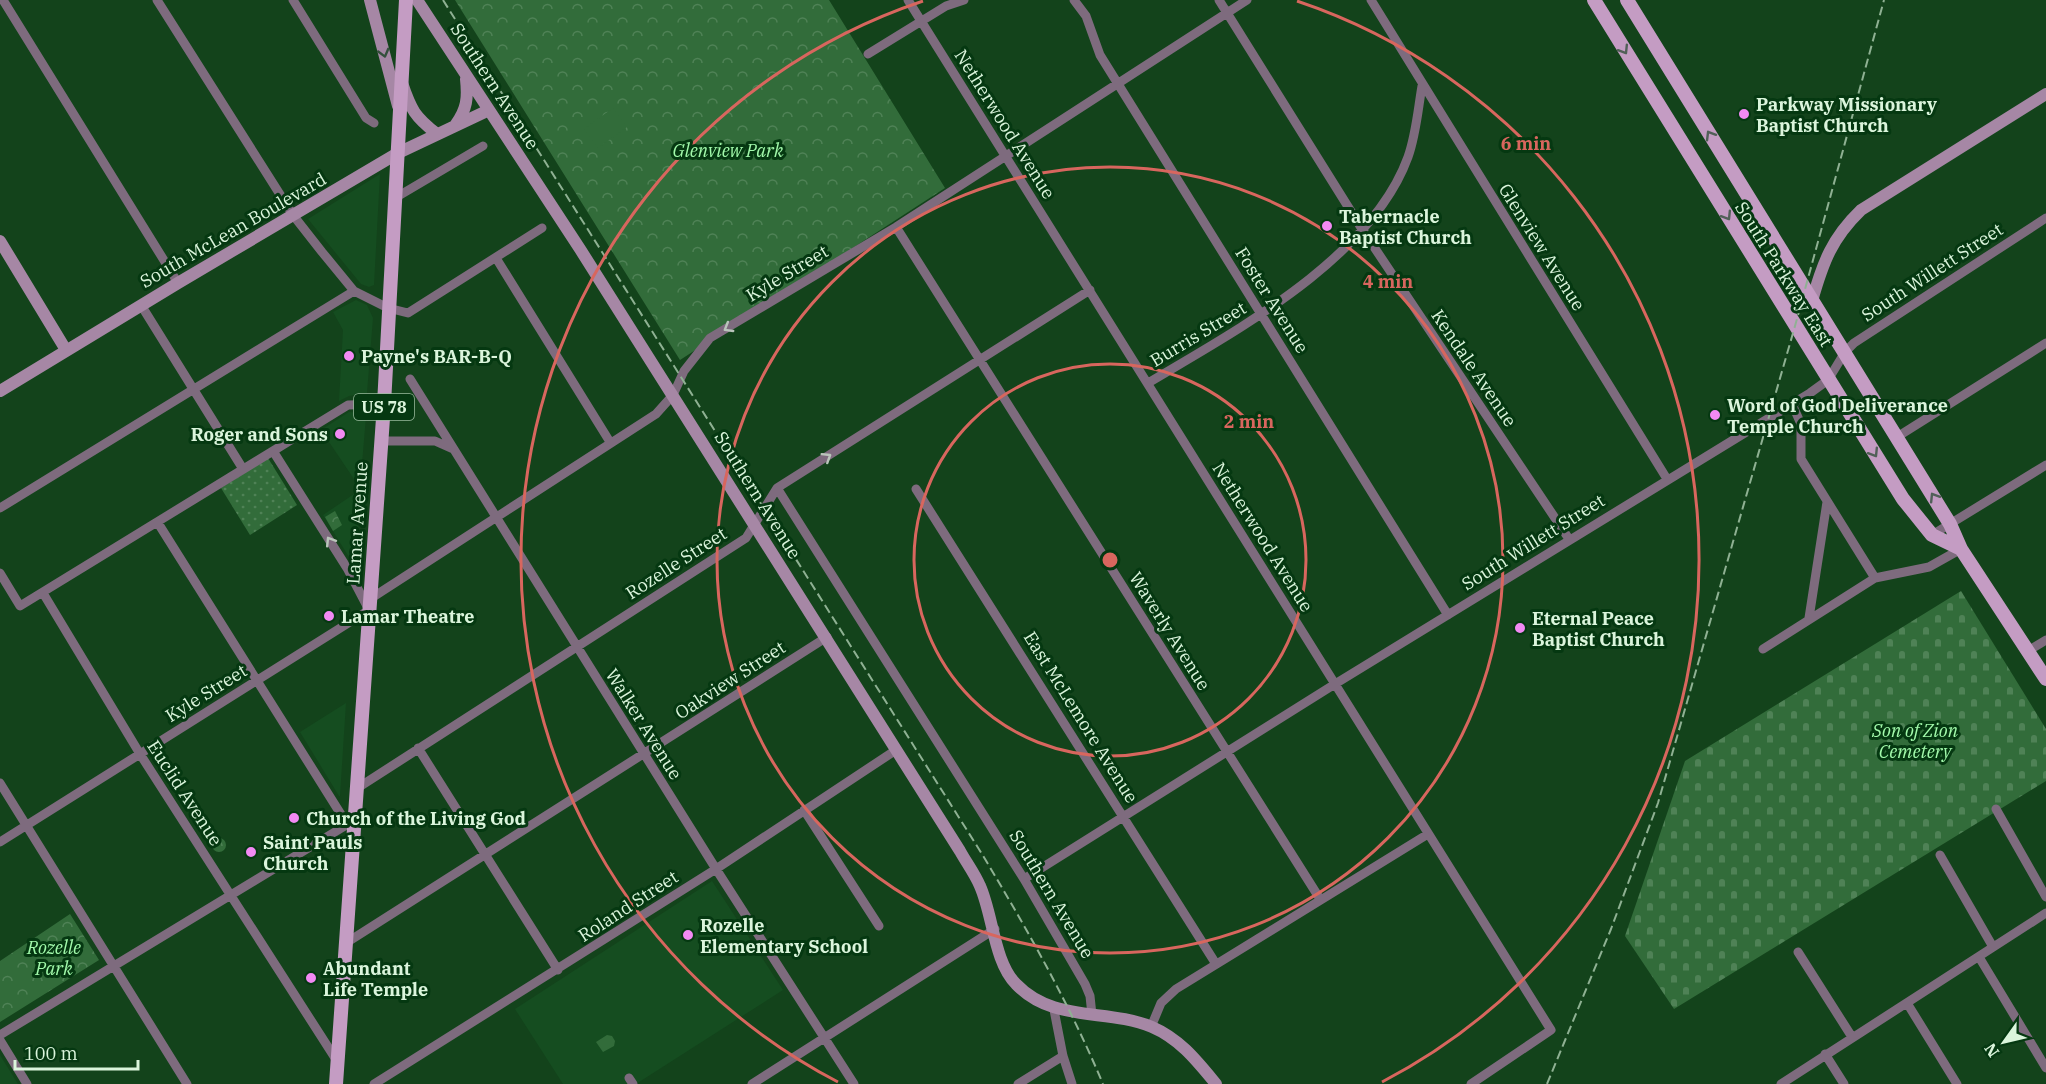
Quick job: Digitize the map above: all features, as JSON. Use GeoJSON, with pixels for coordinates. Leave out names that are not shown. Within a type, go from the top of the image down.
{"type":"FeatureCollection","features":[{"type":"Feature","properties":{"kind":"main road"},"geometry":{"type":"LineString","coordinates":[[370,0],[399,106]]}},
{"type":"Feature","properties":{"kind":"main road","name":"Lamar Avenue"},"geometry":{"type":"LineString","coordinates":[[336,1084],[346,943],[350,823],[356,789],[384,404],[406,0]]}},
{"type":"Feature","properties":{"kind":"main road","name":"Southern Avenue"},"geometry":{"type":"LineString","coordinates":[[417,0],[550,202],[827,637],[980,886],[995,929],[1003,964],[1014,983],[1032,998],[1054,1010],[1092,1015]]}},
{"type":"Feature","properties":{"kind":"main road","name":"South Parkway East"},"geometry":{"type":"LineString","coordinates":[[1594,0],[1903,499],[1932,535],[1961,549]]}},
{"type":"Feature","properties":{"kind":"main road","name":"South Parkway East"},"geometry":{"type":"LineString","coordinates":[[1627,0],[1950,524],[1961,549],[2046,679]]}},
{"type":"Feature","properties":{"kind":"main road"},"geometry":{"type":"LineString","coordinates":[[454,127],[464,114],[468,98],[466,75]]}},
{"type":"Feature","properties":{"kind":"main road"},"geometry":{"type":"LineString","coordinates":[[400,78],[411,110],[419,122],[437,134]]}},
{"type":"Feature","properties":{"kind":"main road"},"geometry":{"type":"LineString","coordinates":[[1812,301],[1829,249],[1845,226],[1861,210],[2046,94]]}},
{"type":"Feature","properties":{"kind":"main road","name":"South McLean Boulevard"},"geometry":{"type":"LineString","coordinates":[[0,392],[66,350],[398,153],[489,110]]}},
{"type":"Feature","properties":{"kind":"main road"},"geometry":{"type":"LineString","coordinates":[[0,242],[66,350]]}},
{"type":"Feature","properties":{"kind":"main road"},"geometry":{"type":"LineString","coordinates":[[1092,1015],[1151,1027],[1171,1037],[1190,1052],[1216,1084]]}},
{"type":"Feature","properties":{"kind":"street"},"geometry":{"type":"LineString","coordinates":[[3,0],[178,283]]}},
{"type":"Feature","properties":{"kind":"street"},"geometry":{"type":"LineString","coordinates":[[157,0],[293,215],[354,291],[388,308],[408,313],[542,228]]}},
{"type":"Feature","properties":{"kind":"street"},"geometry":{"type":"LineString","coordinates":[[293,0],[366,118],[374,123]]}},
{"type":"Feature","properties":{"kind":"street","name":"Netherwood Avenue"},"geometry":{"type":"LineString","coordinates":[[908,0],[1551,1030],[1471,1084]]}},
{"type":"Feature","properties":{"kind":"street"},"geometry":{"type":"LineString","coordinates":[[868,54],[948,3],[964,0]]}},
{"type":"Feature","properties":{"kind":"street","name":"Foster Avenue"},"geometry":{"type":"LineString","coordinates":[[1074,0],[1086,16],[1096,47],[1118,84],[1448,615]]}},
{"type":"Feature","properties":{"kind":"street","name":"Kendale Avenue"},"geometry":{"type":"LineString","coordinates":[[1219,0],[1362,229],[1569,539]]}},
{"type":"Feature","properties":{"kind":"street","name":"Kyle Street"},"geometry":{"type":"LineString","coordinates":[[0,842],[257,680],[610,442],[656,414],[673,395],[684,371],[710,338],[896,227],[1247,0]]}},
{"type":"Feature","properties":{"kind":"street","name":"Glenview Avenue"},"geometry":{"type":"LineString","coordinates":[[1371,0],[1422,86],[1667,479]]}},
{"type":"Feature","properties":{"kind":"street","name":"Burris Street"},"geometry":{"type":"LineString","coordinates":[[1148,383],[1262,315],[1312,278],[1362,229],[1387,200],[1408,157],[1422,86]]}},
{"type":"Feature","properties":{"kind":"street"},"geometry":{"type":"LineString","coordinates":[[395,198],[483,146]]}},
{"type":"Feature","properties":{"kind":"street","name":"South Willett Street"},"geometry":{"type":"LineString","coordinates":[[1024,879],[1569,539],[1792,404],[1828,380],[1845,352],[1854,343],[2046,218]]}},
{"type":"Feature","properties":{"kind":"street","name":"Waverly Avenue"},"geometry":{"type":"LineString","coordinates":[[896,227],[1320,899]]}},
{"type":"Feature","properties":{"kind":"street"},"geometry":{"type":"LineString","coordinates":[[496,258],[610,442]]}},
{"type":"Feature","properties":{"kind":"street","name":"Rozelle Street"},"geometry":{"type":"LineString","coordinates":[[356,789],[746,538],[777,488],[1090,290]]}},
{"type":"Feature","properties":{"kind":"street"},"geometry":{"type":"LineString","coordinates":[[0,508],[354,291]]}},
{"type":"Feature","properties":{"kind":"street"},"geometry":{"type":"LineString","coordinates":[[141,305],[243,469]]}},
{"type":"Feature","properties":{"kind":"street"},"geometry":{"type":"LineString","coordinates":[[1897,437],[2046,343]]}},
{"type":"Feature","properties":{"kind":"street","name":"Walker Avenue"},"geometry":{"type":"LineString","coordinates":[[410,380],[716,869],[854,1084]]}},
{"type":"Feature","properties":{"kind":"street"},"geometry":{"type":"LineString","coordinates":[[0,573],[20,606],[348,405],[384,404]]}},
{"type":"Feature","properties":{"kind":"street"},"geometry":{"type":"LineString","coordinates":[[1792,404],[1801,424],[1800,455],[1875,578]]}},
{"type":"Feature","properties":{"kind":"street"},"geometry":{"type":"LineString","coordinates":[[381,441],[435,441],[453,449]]}},
{"type":"Feature","properties":{"kind":"street"},"geometry":{"type":"LineString","coordinates":[[273,451],[369,605]]}},
{"type":"Feature","properties":{"kind":"street"},"geometry":{"type":"LineString","coordinates":[[1932,535],[2046,465]]}},
{"type":"Feature","properties":{"kind":"street","name":"Southern Avenue"},"geometry":{"type":"LineString","coordinates":[[777,488],[1024,879],[1085,984],[1090,996],[1092,1015]]}},
{"type":"Feature","properties":{"kind":"street","name":"East McLemore Avenue"},"geometry":{"type":"LineString","coordinates":[[916,489],[1216,964]]}},
{"type":"Feature","properties":{"kind":"street"},"geometry":{"type":"LineString","coordinates":[[1809,618],[1827,502]]}},
{"type":"Feature","properties":{"kind":"street"},"geometry":{"type":"LineString","coordinates":[[0,1035],[350,823],[158,523]]}},
{"type":"Feature","properties":{"kind":"street"},"geometry":{"type":"LineString","coordinates":[[1763,648],[1875,578],[1929,567],[1961,549]]}},
{"type":"Feature","properties":{"kind":"street","name":"Euclid Avenue"},"geometry":{"type":"LineString","coordinates":[[43,594],[140,754],[338,1062]]}},
{"type":"Feature","properties":{"kind":"street","name":"Oakview Street"},"geometry":{"type":"LineString","coordinates":[[346,943],[827,637]]}},
{"type":"Feature","properties":{"kind":"street"},"geometry":{"type":"LineString","coordinates":[[2028,651],[2046,640]]}},
{"type":"Feature","properties":{"kind":"street"},"geometry":{"type":"LineString","coordinates":[[418,748],[558,970]]}},
{"type":"Feature","properties":{"kind":"street","name":"Roland Street"},"geometry":{"type":"LineString","coordinates":[[374,1084],[716,869],[896,750]]}},
{"type":"Feature","properties":{"kind":"street"},"geometry":{"type":"LineString","coordinates":[[0,783],[187,1084]]}},
{"type":"Feature","properties":{"kind":"street"},"geometry":{"type":"LineString","coordinates":[[1996,809],[2046,897]]}},
{"type":"Feature","properties":{"kind":"street"},"geometry":{"type":"LineString","coordinates":[[804,810],[879,926]]}},
{"type":"Feature","properties":{"kind":"street"},"geometry":{"type":"LineString","coordinates":[[1151,1027],[1161,1003],[1176,989],[1428,834]]}},
{"type":"Feature","properties":{"kind":"street"},"geometry":{"type":"LineString","coordinates":[[1940,855],[1993,947]]}},
{"type":"Feature","properties":{"kind":"street"},"geometry":{"type":"LineString","coordinates":[[1781,1084],[2046,913]]}},
{"type":"Feature","properties":{"kind":"street"},"geometry":{"type":"LineString","coordinates":[[752,1084],[995,929]]}},
{"type":"Feature","properties":{"kind":"street"},"geometry":{"type":"LineString","coordinates":[[1798,952],[1852,1037]]}},
{"type":"Feature","properties":{"kind":"street"},"geometry":{"type":"LineString","coordinates":[[1979,957],[2046,1068]]}},
{"type":"Feature","properties":{"kind":"street"},"geometry":{"type":"LineString","coordinates":[[1907,1003],[1957,1084]]}},
{"type":"Feature","properties":{"kind":"street"},"geometry":{"type":"LineString","coordinates":[[1054,1010],[1063,1056],[1072,1084]]}},
{"type":"Feature","properties":{"kind":"street"},"geometry":{"type":"LineString","coordinates":[[0,1040],[27,1084]]}},
{"type":"Feature","properties":{"kind":"street"},"geometry":{"type":"LineString","coordinates":[[1826,1054],[1844,1084]]}},
{"type":"Feature","properties":{"kind":"street"},"geometry":{"type":"LineString","coordinates":[[1018,1084],[1063,1056]]}},
{"type":"Feature","properties":{"kind":"shaded area"},"geometry":{"type":"Polygon","coordinates":[[[380,174],[374,285],[369,287],[361,284],[308,219],[380,174]]]}},
{"type":"Feature","properties":{"kind":"shaded area"},"geometry":{"type":"Polygon","coordinates":[[[356,300],[367,305],[373,318],[367,393],[349,396],[339,401],[343,330],[333,312],[356,300]]]}},
{"type":"Feature","properties":{"kind":"shaded area"},"geometry":{"type":"Polygon","coordinates":[[[349,412],[365,413],[366,416],[360,488],[321,430],[349,412]]]}},
{"type":"Feature","properties":{"kind":"shaded area"},"geometry":{"type":"Polygon","coordinates":[[[360,490],[357,559],[352,562],[323,515],[360,490]]]}},
{"type":"Feature","properties":{"kind":"shaded area"},"geometry":{"type":"Polygon","coordinates":[[[346,703],[340,796],[339,796],[300,732],[346,703]]]}},
{"type":"Feature","properties":{"kind":"shaded area","name":"Rozelle Elementary School"},"geometry":{"type":"Polygon","coordinates":[[[712,881],[783,990],[636,1084],[563,1084],[515,1009],[712,881]]]}},
{"type":"Feature","properties":{"kind":"shaded area"},"geometry":{"type":"Polygon","coordinates":[[[0,1055],[18,1084],[0,1084],[0,1055]]]}},
{"type":"Feature","properties":{"kind":"green space","name":"Glenview Park"},"geometry":{"type":"Polygon","coordinates":[[[455,0],[829,0],[945,188],[680,360],[455,0]]]}},
{"type":"Feature","properties":{"kind":"green space"},"geometry":{"type":"Polygon","coordinates":[[[613,108],[627,127],[598,148],[584,129],[613,108]]]}},
{"type":"Feature","properties":{"kind":"green space"},"geometry":{"type":"Polygon","coordinates":[[[268,458],[297,505],[250,535],[221,488],[268,458]]]}},
{"type":"Feature","properties":{"kind":"green space"},"geometry":{"type":"Polygon","coordinates":[[[335,511],[342,525],[333,531],[325,517],[335,511]]]}},
{"type":"Feature","properties":{"kind":"green space","name":"Son of Zion Cemetery"},"geometry":{"type":"Polygon","coordinates":[[[1961,591],[2046,729],[2046,781],[1674,1009],[1625,936],[1685,761],[1961,591]]]}},
{"type":"Feature","properties":{"kind":"green space"},"geometry":{"type":"Polygon","coordinates":[[[216,838],[222,838],[226,845],[222,852],[216,852],[212,848],[212,842],[216,838]]]}},
{"type":"Feature","properties":{"kind":"green space","name":"Rozelle Park"},"geometry":{"type":"Polygon","coordinates":[[[70,914],[99,960],[0,1022],[0,961],[70,914]]]}},
{"type":"Feature","properties":{"kind":"green space"},"geometry":{"type":"Polygon","coordinates":[[[607,1035],[612,1036],[615,1041],[614,1046],[603,1052],[596,1042],[607,1035]]]}},
{"type":"Feature","properties":{"kind":"railway"},"geometry":{"type":"LineString","coordinates":[[443,0],[982,854],[1047,967],[1103,1084]]}},
{"type":"Feature","properties":{"kind":"railway"},"geometry":{"type":"LineString","coordinates":[[1547,1084],[1611,929],[1658,803],[1795,326],[1884,0]]}},
{"type":"Feature","properties":{"kind":"place","name":"Parkway Missionary Baptist Church"},"geometry":{"type":"Point","coordinates":[1744,114]}},
{"type":"Feature","properties":{"kind":"place","name":"Tabernacle Baptist Church"},"geometry":{"type":"Point","coordinates":[1327,226]}},
{"type":"Feature","properties":{"kind":"place","name":"Payne's BAR-B-Q"},"geometry":{"type":"Point","coordinates":[349,356]}},
{"type":"Feature","properties":{"kind":"place","name":"Word of God Deliverance Temple Church"},"geometry":{"type":"Point","coordinates":[1715,415]}},
{"type":"Feature","properties":{"kind":"place","name":"Roger and Sons"},"geometry":{"type":"Point","coordinates":[340,434]}},
{"type":"Feature","properties":{"kind":"place","name":"Lamar Theatre"},"geometry":{"type":"Point","coordinates":[329,616]}},
{"type":"Feature","properties":{"kind":"place","name":"Eternal Peace Baptist Church"},"geometry":{"type":"Point","coordinates":[1520,628]}},
{"type":"Feature","properties":{"kind":"place","name":"Church of the Living God"},"geometry":{"type":"Point","coordinates":[294,818]}},
{"type":"Feature","properties":{"kind":"place","name":"Saint Pauls Church"},"geometry":{"type":"Point","coordinates":[251,852]}},
{"type":"Feature","properties":{"kind":"place","name":"Rozelle Elementary School"},"geometry":{"type":"Point","coordinates":[688,935]}},
{"type":"Feature","properties":{"kind":"place","name":"Abundant Life Temple"},"geometry":{"type":"Point","coordinates":[311,978]}}]}
